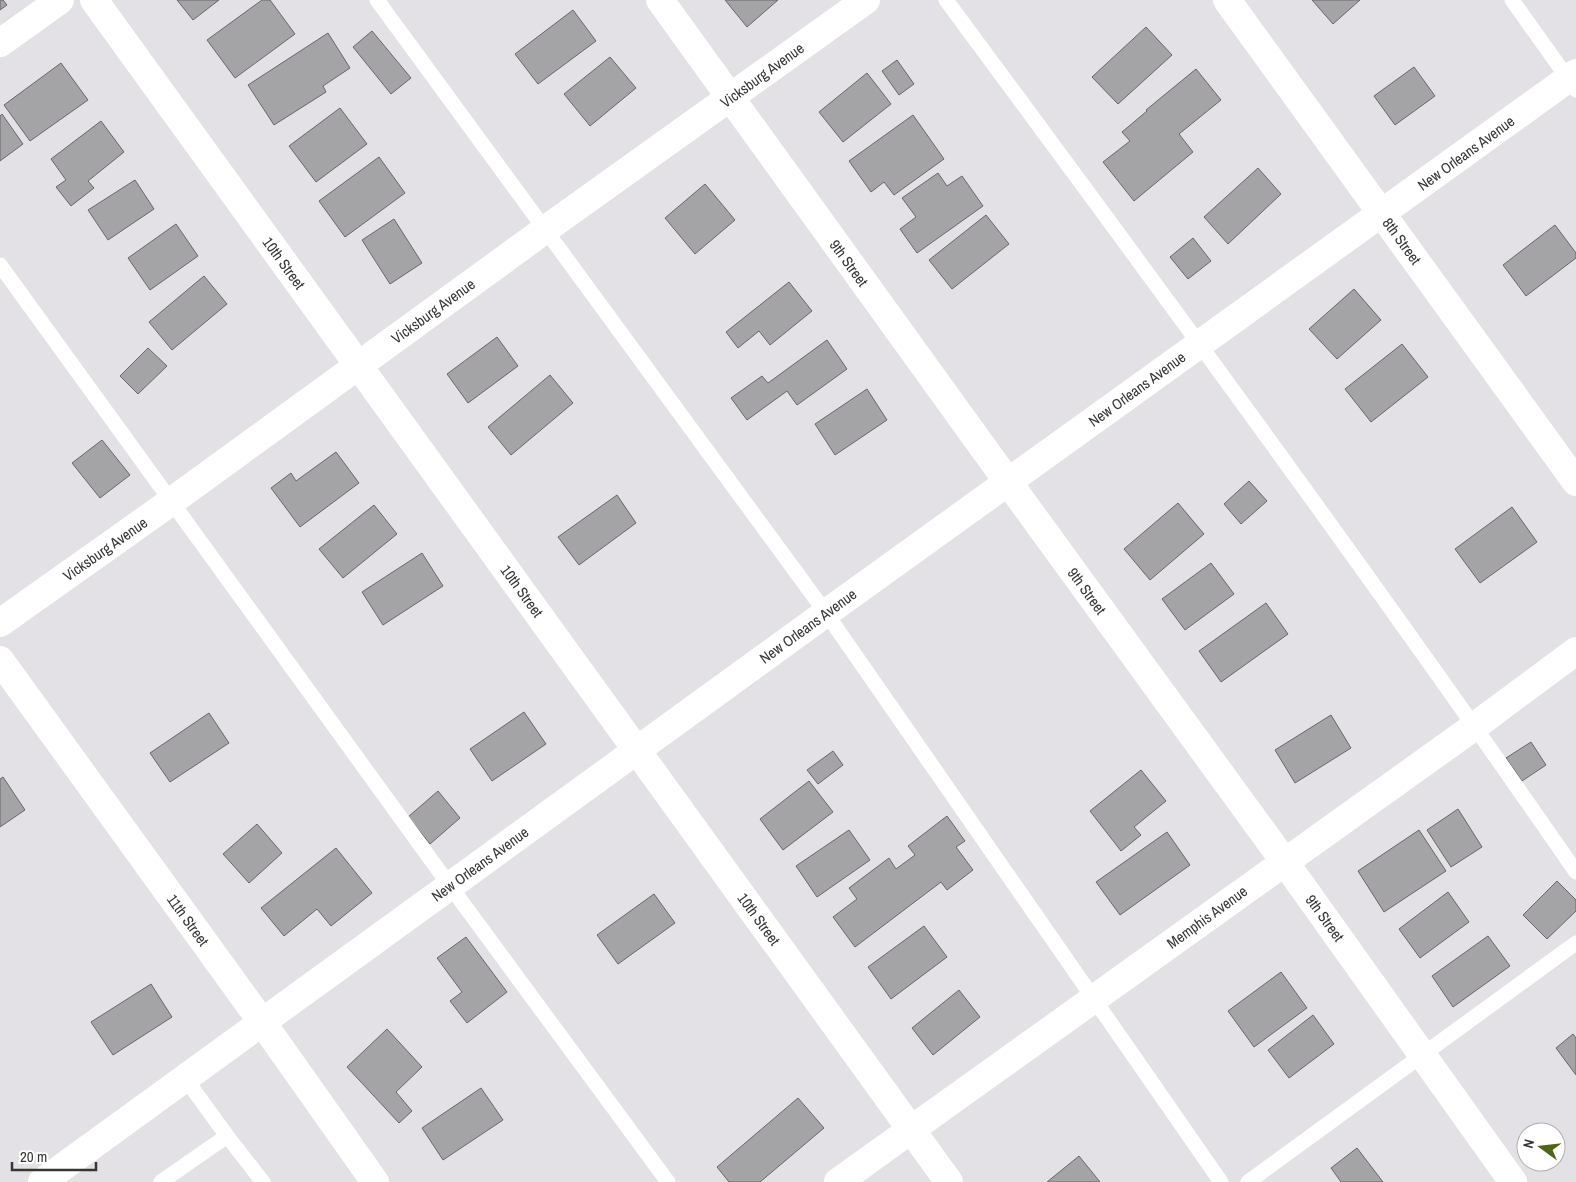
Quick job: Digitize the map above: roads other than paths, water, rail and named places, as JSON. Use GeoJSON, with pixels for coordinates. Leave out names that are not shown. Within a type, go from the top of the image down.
{"type":"FeatureCollection","features":[{"type":"Feature","properties":{"kind":"street"},"geometry":{"type":"LineString","coordinates":[[0,44],[60,0]]}},
{"type":"Feature","properties":{"kind":"street","name":"10th Street"},"geometry":{"type":"LineString","coordinates":[[94,0],[949,1182]]}},
{"type":"Feature","properties":{"kind":"street","name":"9th Street"},"geometry":{"type":"LineString","coordinates":[[660,0],[1284,861],[1514,1182]]}},
{"type":"Feature","properties":{"kind":"street","name":"Vicksburg Avenue"},"geometry":{"type":"LineString","coordinates":[[0,623],[866,0]]}},
{"type":"Feature","properties":{"kind":"street","name":"8th Street"},"geometry":{"type":"LineString","coordinates":[[1227,0],[1576,482]]}},
{"type":"Feature","properties":{"kind":"street","name":"New Orleans Avenue"},"geometry":{"type":"LineString","coordinates":[[42,1182],[1008,482],[1382,214],[1573,81]]}},
{"type":"Feature","properties":{"kind":"street","name":"Memphis Avenue"},"geometry":{"type":"LineString","coordinates":[[838,1182],[1475,726],[1576,651]]}},
{"type":"Feature","properties":{"kind":"street","name":"11th Street"},"geometry":{"type":"LineString","coordinates":[[0,660],[376,1182]]}},
{"type":"Feature","properties":{"kind":"lane"},"geometry":{"type":"LineString","coordinates":[[377,0],[826,613],[1221,1182]]}},
{"type":"Feature","properties":{"kind":"lane"},"geometry":{"type":"LineString","coordinates":[[946,0],[1200,344],[1475,726],[1576,872]]}},
{"type":"Feature","properties":{"kind":"lane"},"geometry":{"type":"LineString","coordinates":[[1512,0],[1573,81]]}},
{"type":"Feature","properties":{"kind":"lane"},"geometry":{"type":"LineString","coordinates":[[0,265],[450,886],[668,1182]]}},
{"type":"Feature","properties":{"kind":"lane"},"geometry":{"type":"LineString","coordinates":[[1248,1182],[1576,943]]}},
{"type":"Feature","properties":{"kind":"lane"},"geometry":{"type":"LineString","coordinates":[[185,1078],[263,1182]]}},
{"type":"Feature","properties":{"kind":"lane"},"geometry":{"type":"LineString","coordinates":[[161,1182],[227,1136]]}}]}
